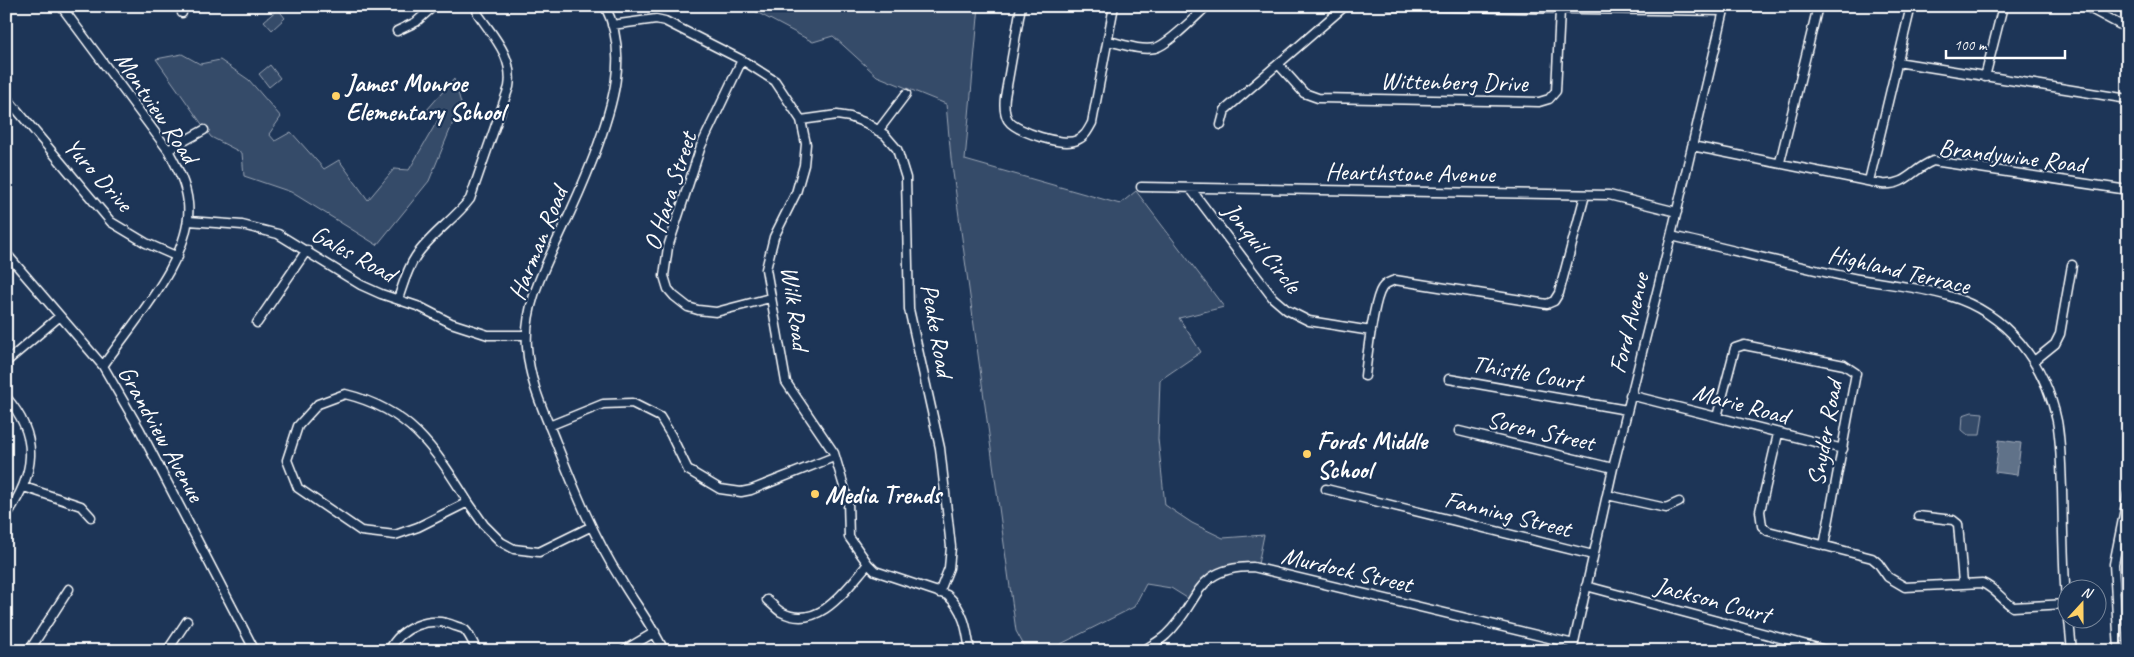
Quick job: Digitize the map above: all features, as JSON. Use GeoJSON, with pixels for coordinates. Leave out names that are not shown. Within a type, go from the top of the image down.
{"type":"FeatureCollection","features":[{"type":"Feature","properties":{"kind":"street","name":"Montview Road"},"geometry":{"type":"LineString","coordinates":[[61,6],[168,150],[181,174],[186,191],[189,221],[178,257],[166,278],[103,366]]}},
{"type":"Feature","properties":{"kind":"street"},"geometry":{"type":"LineString","coordinates":[[398,31],[416,22],[434,6]]}},
{"type":"Feature","properties":{"kind":"street"},"geometry":{"type":"LineString","coordinates":[[398,300],[411,264],[417,255],[470,199],[509,87],[511,78],[508,60],[478,14],[476,6]]}},
{"type":"Feature","properties":{"kind":"street","name":"Harman Road"},"geometry":{"type":"LineString","coordinates":[[605,6],[612,24],[616,45],[617,70],[608,117],[576,202],[539,280],[529,314],[526,335],[530,375],[590,527],[620,580],[655,632],[664,651]]}},
{"type":"Feature","properties":{"kind":"street"},"geometry":{"type":"LineString","coordinates":[[1021,6],[1004,97],[1004,110],[1008,121],[1033,134],[1065,143],[1076,141],[1087,133],[1092,123],[1114,6]]}},
{"type":"Feature","properties":{"kind":"street"},"geometry":{"type":"LineString","coordinates":[[1108,41],[1144,48],[1156,48],[1207,6]]}},
{"type":"Feature","properties":{"kind":"street"},"geometry":{"type":"LineString","coordinates":[[1221,125],[1225,110],[1345,6]]}},
{"type":"Feature","properties":{"kind":"street"},"geometry":{"type":"LineString","coordinates":[[1390,6],[1560,10],[1725,9]]}},
{"type":"Feature","properties":{"kind":"street"},"geometry":{"type":"LineString","coordinates":[[1780,162],[1818,6]]}},
{"type":"Feature","properties":{"kind":"street"},"geometry":{"type":"LineString","coordinates":[[1869,181],[1910,6]]}},
{"type":"Feature","properties":{"kind":"street"},"geometry":{"type":"LineString","coordinates":[[1985,77],[2003,6]]}},
{"type":"Feature","properties":{"kind":"street"},"geometry":{"type":"LineString","coordinates":[[2084,6],[2128,29]]}},
{"type":"Feature","properties":{"kind":"street","name":"Ford Avenue"},"geometry":{"type":"LineString","coordinates":[[1573,647],[1630,395],[1671,236],[1725,9]]}},
{"type":"Feature","properties":{"kind":"street","name":"Wittenberg Drive"},"geometry":{"type":"LineString","coordinates":[[1279,65],[1304,93],[1318,98],[1539,102],[1549,99],[1556,91],[1560,10]]}},
{"type":"Feature","properties":{"kind":"street","name":"Wilk Road"},"geometry":{"type":"LineString","coordinates":[[612,24],[656,19],[742,60],[775,81],[801,120],[806,144],[804,165],[796,193],[774,237],[766,269],[786,382],[834,457],[848,500],[849,537],[875,571],[951,599],[961,611],[970,651]]}},
{"type":"Feature","properties":{"kind":"street","name":"O Hara Street"},"geometry":{"type":"LineString","coordinates":[[742,60],[702,146],[668,247],[664,276],[668,289],[674,296],[688,306],[698,310],[716,312],[770,298]]}},
{"type":"Feature","properties":{"kind":"street"},"geometry":{"type":"LineString","coordinates":[[1897,62],[2128,99]]}},
{"type":"Feature","properties":{"kind":"street"},"geometry":{"type":"LineString","coordinates":[[878,131],[906,94]]}},
{"type":"Feature","properties":{"kind":"street","name":"Yuro Drive"},"geometry":{"type":"LineString","coordinates":[[6,97],[111,222],[146,244],[178,257]]}},
{"type":"Feature","properties":{"kind":"street","name":"Peake Road"},"geometry":{"type":"LineString","coordinates":[[801,120],[837,115],[850,117],[866,123],[885,135],[897,148],[906,178],[909,309],[940,448],[951,547],[949,568],[939,593]]}},
{"type":"Feature","properties":{"kind":"street"},"geometry":{"type":"LineString","coordinates":[[168,150],[204,130]]}},
{"type":"Feature","properties":{"kind":"street","name":"Brandywine Road"},"geometry":{"type":"LineString","coordinates":[[1692,146],[1893,185],[1904,181],[1920,166],[1933,161],[2128,190]]}},
{"type":"Feature","properties":{"kind":"street","name":"Hearthstone Avenue"},"geometry":{"type":"LineString","coordinates":[[1141,186],[1609,195],[1676,212]]}},
{"type":"Feature","properties":{"kind":"street","name":"Jonquil Circle"},"geometry":{"type":"LineString","coordinates":[[1190,188],[1273,298],[1287,310],[1309,321],[1371,331]]}},
{"type":"Feature","properties":{"kind":"street"},"geometry":{"type":"LineString","coordinates":[[1364,376],[1380,290],[1385,284],[1395,280],[1547,304],[1554,301],[1559,293],[1585,195]]}},
{"type":"Feature","properties":{"kind":"street","name":"Gales Road"},"geometry":{"type":"LineString","coordinates":[[189,221],[259,228],[278,234],[361,285],[420,307],[468,330],[488,336],[526,335]]}},
{"type":"Feature","properties":{"kind":"street","name":"Highland Terrace"},"geometry":{"type":"LineString","coordinates":[[1671,236],[1849,277],[1949,296],[1987,314],[2011,332],[2034,361],[2048,391],[2057,421],[2061,451],[2065,580]]}},
{"type":"Feature","properties":{"kind":"street"},"geometry":{"type":"LineString","coordinates":[[257,322],[306,250]]}},
{"type":"Feature","properties":{"kind":"street","name":"Grandview Avenue"},"geometry":{"type":"LineString","coordinates":[[6,253],[103,366],[140,430],[255,651]]}},
{"type":"Feature","properties":{"kind":"street"},"geometry":{"type":"LineString","coordinates":[[2034,361],[2055,344],[2060,334],[2072,265]]}},
{"type":"Feature","properties":{"kind":"street"},"geometry":{"type":"LineString","coordinates":[[6,362],[60,316]]}},
{"type":"Feature","properties":{"kind":"street","name":"Snyder Road"},"geometry":{"type":"LineString","coordinates":[[1717,417],[1734,348],[1738,345],[1844,365],[1856,373],[1824,546]]}},
{"type":"Feature","properties":{"kind":"street","name":"Thistle Court"},"geometry":{"type":"LineString","coordinates":[[1449,379],[1627,410]]}},
{"type":"Feature","properties":{"kind":"street"},"geometry":{"type":"LineString","coordinates":[[468,502],[418,527],[395,535],[361,530],[298,488],[287,460],[298,426],[318,404],[345,394],[362,398],[406,421],[440,458],[484,525],[501,542],[514,549],[540,552],[590,527]]}},
{"type":"Feature","properties":{"kind":"street","name":"Marie Road"},"geometry":{"type":"LineString","coordinates":[[1630,395],[1842,449]]}},
{"type":"Feature","properties":{"kind":"street"},"geometry":{"type":"LineString","coordinates":[[6,397],[18,410],[22,418],[30,446],[30,466],[24,487],[6,516]]}},
{"type":"Feature","properties":{"kind":"street"},"geometry":{"type":"LineString","coordinates":[[549,426],[602,404],[632,403],[660,417],[672,435],[688,470],[720,490],[751,490],[834,457]]}},
{"type":"Feature","properties":{"kind":"street","name":"Soren Street"},"geometry":{"type":"LineString","coordinates":[[1459,431],[1613,468]]}},
{"type":"Feature","properties":{"kind":"street"},"geometry":{"type":"LineString","coordinates":[[1778,434],[1760,511],[1762,526],[1768,531],[1785,537],[1872,558],[1888,577],[1905,587],[1982,583],[1991,586],[2006,603],[2013,607],[2056,605]]}},
{"type":"Feature","properties":{"kind":"street"},"geometry":{"type":"LineString","coordinates":[[24,487],[81,506],[90,517]]}},
{"type":"Feature","properties":{"kind":"street","name":"Fanning Street"},"geometry":{"type":"LineString","coordinates":[[1326,488],[1593,555]]}},
{"type":"Feature","properties":{"kind":"street"},"geometry":{"type":"LineString","coordinates":[[2119,651],[2114,564],[2128,494]]}},
{"type":"Feature","properties":{"kind":"street"},"geometry":{"type":"LineString","coordinates":[[1607,495],[1666,508],[1680,502]]}},
{"type":"Feature","properties":{"kind":"street"},"geometry":{"type":"LineString","coordinates":[[1918,516],[1953,520],[1958,524],[1963,583]]}},
{"type":"Feature","properties":{"kind":"street"},"geometry":{"type":"LineString","coordinates":[[767,600],[781,612],[800,618],[816,614],[832,606],[868,564]]}},
{"type":"Feature","properties":{"kind":"street","name":"Murdock Street"},"geometry":{"type":"LineString","coordinates":[[1143,651],[1166,636],[1203,583],[1219,572],[1237,567],[1253,568],[1573,647]]}},
{"type":"Feature","properties":{"kind":"street","name":"Jackson Court"},"geometry":{"type":"LineString","coordinates":[[1586,586],[1829,651]]}},
{"type":"Feature","properties":{"kind":"street"},"geometry":{"type":"LineString","coordinates":[[29,651],[69,590]]}},
{"type":"Feature","properties":{"kind":"street"},"geometry":{"type":"LineString","coordinates":[[167,651],[187,622]]}},
{"type":"Feature","properties":{"kind":"street"},"geometry":{"type":"LineString","coordinates":[[389,651],[392,645],[408,629],[429,622],[447,622],[465,630],[477,651]]}},
{"type":"Feature","properties":{"kind":"street"},"geometry":{"type":"LineString","coordinates":[[2070,630],[2072,651]]}},
{"type":"Feature","properties":{"kind":"street"},"geometry":{"type":"LineString","coordinates":[[624,651],[655,632]]}},
{"type":"Feature","properties":{"kind":"shaded area"},"geometry":{"type":"Polygon","coordinates":[[[745,6],[979,6],[965,160],[1120,204],[1136,191],[1224,307],[1179,318],[1201,352],[1160,380],[1158,439],[1165,505],[1192,523],[1223,538],[1264,535],[1257,569],[1214,576],[1192,601],[1171,588],[1146,584],[1134,607],[1047,651],[1027,651],[1016,631],[951,158],[946,104],[877,76],[833,36],[813,42],[745,6]]]}},
{"type":"Feature","properties":{"kind":"shaded area"},"geometry":{"type":"Polygon","coordinates":[[[278,9],[285,18],[272,30],[264,21],[278,9]]]}},
{"type":"Feature","properties":{"kind":"shaded area"},"geometry":{"type":"Polygon","coordinates":[[[182,54],[200,64],[220,60],[249,80],[281,117],[269,134],[275,141],[291,132],[324,169],[339,160],[368,200],[394,169],[409,170],[439,118],[426,111],[454,79],[461,103],[429,181],[377,245],[291,192],[244,176],[242,153],[211,137],[156,59],[182,54]]]}},
{"type":"Feature","properties":{"kind":"shaded area"},"geometry":{"type":"Polygon","coordinates":[[[270,65],[280,78],[269,87],[259,74],[270,65]]]}},
{"type":"Feature","properties":{"kind":"shaded area"},"geometry":{"type":"Polygon","coordinates":[[[1972,412],[1983,413],[1980,435],[1968,435],[1962,430],[1963,415],[1972,412]]]}},
{"type":"Feature","properties":{"kind":"shaded area"},"geometry":{"type":"Polygon","coordinates":[[[1999,440],[2021,443],[2017,475],[1995,472],[1999,440]]]}},
{"type":"Feature","properties":{"kind":"place","name":"James Monroe Elementary School"},"geometry":{"type":"Point","coordinates":[336,96]}},
{"type":"Feature","properties":{"kind":"place","name":"Fords Middle School"},"geometry":{"type":"Point","coordinates":[1307,454]}},
{"type":"Feature","properties":{"kind":"place","name":"Media Trends"},"geometry":{"type":"Point","coordinates":[815,494]}}]}
